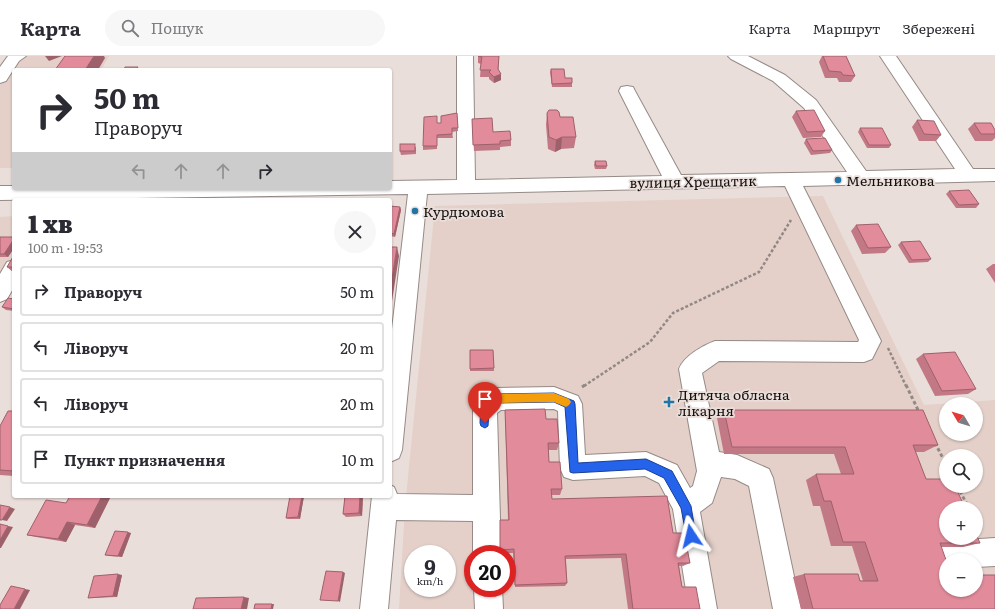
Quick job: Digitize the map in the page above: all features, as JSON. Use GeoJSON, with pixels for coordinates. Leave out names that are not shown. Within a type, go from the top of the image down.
{"type":"FeatureCollection","features":[{"type":"Feature","properties":{"kind":"street"},"geometry":{"type":"LineString","coordinates":[[0,78],[14,58],[18,56]]}},
{"type":"Feature","properties":{"kind":"street"},"geometry":{"type":"LineString","coordinates":[[465,56],[466,186]]}},
{"type":"Feature","properties":{"kind":"street"},"geometry":{"type":"LineString","coordinates":[[736,56],[780,78],[810,104],[860,176]]}},
{"type":"Feature","properties":{"kind":"street"},"geometry":{"type":"LineString","coordinates":[[888,56],[968,175]]}},
{"type":"Feature","properties":{"kind":"street"},"geometry":{"type":"LineString","coordinates":[[627,91],[675,182]]}},
{"type":"Feature","properties":{"kind":"street","name":"вулиця Хрещатик"},"geometry":{"type":"LineString","coordinates":[[392,188],[675,182],[860,176],[995,175]]}},
{"type":"Feature","properties":{"kind":"street"},"geometry":{"type":"LineString","coordinates":[[686,506],[703,494],[710,472],[690,369],[715,351],[864,352],[870,341],[791,179]]}},
{"type":"Feature","properties":{"kind":"street"},"geometry":{"type":"LineString","coordinates":[[392,431],[418,188]]}},
{"type":"Feature","properties":{"kind":"street"},"geometry":{"type":"LineString","coordinates":[[0,193],[55,196],[124,190]]}},
{"type":"Feature","properties":{"kind":"street"},"geometry":{"type":"LineString","coordinates":[[0,293],[12,272]]}},
{"type":"Feature","properties":{"kind":"street"},"geometry":{"type":"LineString","coordinates":[[487,545],[484,409],[496,399],[554,398],[570,404],[573,468],[646,464],[668,474],[686,506],[703,609]]}},
{"type":"Feature","properties":{"kind":"street"},"geometry":{"type":"LineString","coordinates":[[709,464],[736,467],[760,478],[787,609]]}},
{"type":"Feature","properties":{"kind":"street"},"geometry":{"type":"LineString","coordinates":[[374,609],[385,501],[485,508]]}},
{"type":"Feature","properties":{"kind":"street"},"geometry":{"type":"LineString","coordinates":[[979,553],[995,552]]}},
{"type":"Feature","properties":{"kind":"street"},"geometry":{"type":"LineString","coordinates":[[488,597],[489,609]]}},
{"type":"Feature","properties":{"kind":"path"},"geometry":{"type":"LineString","coordinates":[[570,404],[581,387],[650,342],[673,313],[759,272],[787,224],[804,207]]}},
{"type":"Feature","properties":{"kind":"shaded area"},"geometry":{"type":"Polygon","coordinates":[[[25,56],[109,56],[102,68],[12,68],[12,168],[0,168],[0,85],[17,58],[25,56]]]}},
{"type":"Feature","properties":{"kind":"shaded area","name":"Дитяча обласна лікарня"},"geometry":{"type":"Polygon","coordinates":[[[823,196],[924,405],[939,404],[939,441],[983,441],[983,401],[995,400],[995,609],[399,609],[405,507],[435,206],[823,196]]]}},
{"type":"Feature","properties":{"kind":"shaded area"},"geometry":{"type":"Polygon","coordinates":[[[12,216],[12,256],[0,276],[0,217],[12,216]]]}},
{"type":"Feature","properties":{"kind":"building"},"geometry":{"type":"Polygon","coordinates":[[[65,56],[94,56],[86,68],[56,68],[65,56]]]}},
{"type":"Feature","properties":{"kind":"building"},"geometry":{"type":"Polygon","coordinates":[[[478,56],[499,56],[498,69],[501,74],[494,77],[489,72],[491,70],[480,70],[482,57],[478,56]]]}},
{"type":"Feature","properties":{"kind":"building"},"geometry":{"type":"Polygon","coordinates":[[[823,56],[846,56],[855,76],[843,75],[841,72],[829,71],[823,56]]]}},
{"type":"Feature","properties":{"kind":"building"},"geometry":{"type":"Polygon","coordinates":[[[125,67],[138,67],[137,68],[125,67]]]}},
{"type":"Feature","properties":{"kind":"building"},"geometry":{"type":"Polygon","coordinates":[[[551,69],[564,69],[565,78],[572,78],[572,83],[552,84],[551,69]]]}},
{"type":"Feature","properties":{"kind":"building"},"geometry":{"type":"Polygon","coordinates":[[[549,110],[557,110],[560,117],[573,117],[576,137],[562,137],[556,140],[549,137],[547,113],[549,110]]]}},
{"type":"Feature","properties":{"kind":"building"},"geometry":{"type":"Polygon","coordinates":[[[814,110],[825,131],[807,132],[796,111],[814,110]]]}},
{"type":"Feature","properties":{"kind":"building"},"geometry":{"type":"Polygon","coordinates":[[[457,113],[458,128],[452,128],[452,134],[437,135],[437,146],[423,146],[424,117],[437,116],[437,123],[441,123],[441,116],[457,113]]]}},
{"type":"Feature","properties":{"kind":"building"},"geometry":{"type":"Polygon","coordinates":[[[492,118],[493,132],[510,131],[511,140],[500,141],[500,144],[473,145],[472,119],[492,118]]]}},
{"type":"Feature","properties":{"kind":"building"},"geometry":{"type":"Polygon","coordinates":[[[917,120],[934,121],[941,135],[924,134],[917,120]]]}},
{"type":"Feature","properties":{"kind":"building"},"geometry":{"type":"Polygon","coordinates":[[[974,123],[991,123],[995,130],[995,134],[981,134],[974,123]]]}},
{"type":"Feature","properties":{"kind":"building"},"geometry":{"type":"Polygon","coordinates":[[[860,128],[882,128],[891,145],[869,145],[860,128]]]}},
{"type":"Feature","properties":{"kind":"building"},"geometry":{"type":"Polygon","coordinates":[[[825,138],[832,150],[813,151],[806,139],[825,138]]]}},
{"type":"Feature","properties":{"kind":"building"},"geometry":{"type":"Polygon","coordinates":[[[400,144],[415,144],[415,151],[400,151],[400,144]]]}},
{"type":"Feature","properties":{"kind":"building"},"geometry":{"type":"Polygon","coordinates":[[[595,161],[606,161],[607,166],[596,166],[595,161]]]}},
{"type":"Feature","properties":{"kind":"building"},"geometry":{"type":"Polygon","coordinates":[[[969,190],[979,204],[959,205],[949,191],[969,190]]]}},
{"type":"Feature","properties":{"kind":"building"},"geometry":{"type":"Polygon","coordinates":[[[392,206],[400,207],[394,234],[392,234],[392,206]]]}},
{"type":"Feature","properties":{"kind":"building"},"geometry":{"type":"Polygon","coordinates":[[[878,224],[891,247],[868,248],[856,225],[878,224]]]}},
{"type":"Feature","properties":{"kind":"building"},"geometry":{"type":"Polygon","coordinates":[[[0,237],[12,237],[12,242],[4,254],[0,254],[0,237]]]}},
{"type":"Feature","properties":{"kind":"building"},"geometry":{"type":"Polygon","coordinates":[[[920,241],[931,259],[912,260],[901,242],[920,241]]]}},
{"type":"Feature","properties":{"kind":"building"},"geometry":{"type":"Polygon","coordinates":[[[392,247],[397,247],[392,278],[392,247]]]}},
{"type":"Feature","properties":{"kind":"building"},"geometry":{"type":"Polygon","coordinates":[[[12,258],[12,267],[7,267],[12,258]]]}},
{"type":"Feature","properties":{"kind":"building"},"geometry":{"type":"Polygon","coordinates":[[[8,298],[12,299],[12,309],[2,307],[8,298]]]}},
{"type":"Feature","properties":{"kind":"building"},"geometry":{"type":"Polygon","coordinates":[[[470,350],[493,350],[494,368],[470,369],[470,350]]]}},
{"type":"Feature","properties":{"kind":"building"},"geometry":{"type":"Polygon","coordinates":[[[955,352],[976,389],[942,391],[923,354],[955,352]]]}},
{"type":"Feature","properties":{"kind":"building"},"geometry":{"type":"Polygon","coordinates":[[[545,409],[546,419],[557,419],[559,443],[548,443],[549,462],[560,462],[562,489],[551,489],[552,499],[667,496],[673,533],[684,533],[690,563],[678,563],[682,587],[696,587],[700,609],[633,609],[626,554],[565,556],[567,583],[516,585],[516,545],[500,545],[500,520],[509,520],[505,410],[545,409]]]}},
{"type":"Feature","properties":{"kind":"building","name":"Дитяча обласна лікарня"},"geometry":{"type":"Polygon","coordinates":[[[724,410],[923,410],[938,445],[913,445],[926,479],[939,479],[939,493],[958,493],[962,501],[939,501],[939,545],[941,545],[944,553],[939,553],[939,597],[983,597],[983,575],[995,575],[995,609],[813,609],[804,574],[858,574],[860,581],[878,581],[865,542],[843,542],[831,501],[824,501],[816,474],[854,474],[845,447],[732,447],[724,410]]]}},
{"type":"Feature","properties":{"kind":"building"},"geometry":{"type":"Polygon","coordinates":[[[8,411],[12,411],[12,471],[0,470],[0,426],[8,411]]]}},
{"type":"Feature","properties":{"kind":"building"},"geometry":{"type":"Polygon","coordinates":[[[69,498],[101,498],[87,525],[67,522],[58,539],[27,535],[46,500],[66,503],[69,498]]]}},
{"type":"Feature","properties":{"kind":"building"},"geometry":{"type":"Polygon","coordinates":[[[290,498],[302,498],[298,517],[286,518],[290,498]]]}},
{"type":"Feature","properties":{"kind":"building"},"geometry":{"type":"Polygon","coordinates":[[[345,498],[360,498],[359,513],[343,514],[345,498]]]}},
{"type":"Feature","properties":{"kind":"building"},"geometry":{"type":"Polygon","coordinates":[[[0,505],[10,507],[2,520],[0,520],[0,505]]]}},
{"type":"Feature","properties":{"kind":"building"},"geometry":{"type":"Polygon","coordinates":[[[0,524],[8,526],[0,540],[0,524]]]}},
{"type":"Feature","properties":{"kind":"building"},"geometry":{"type":"Polygon","coordinates":[[[115,531],[128,532],[118,556],[105,555],[115,531]]]}},
{"type":"Feature","properties":{"kind":"building"},"geometry":{"type":"Polygon","coordinates":[[[326,571],[343,572],[338,601],[320,600],[326,571]]]}},
{"type":"Feature","properties":{"kind":"building"},"geometry":{"type":"Polygon","coordinates":[[[118,574],[113,596],[88,598],[94,576],[118,574]]]}},
{"type":"Feature","properties":{"kind":"building"},"geometry":{"type":"Polygon","coordinates":[[[11,586],[25,589],[14,609],[0,609],[0,605],[11,586]]]}},
{"type":"Feature","properties":{"kind":"building"},"geometry":{"type":"Polygon","coordinates":[[[244,597],[241,609],[193,609],[196,598],[244,597]]]}},
{"type":"Feature","properties":{"kind":"building"},"geometry":{"type":"Polygon","coordinates":[[[255,604],[272,604],[271,609],[254,609],[255,604]]]}},
{"type":"Feature","properties":{"kind":"slow traffic"},"geometry":{"type":"LineString","coordinates":[[500,399],[554,398],[566,402]]}},
{"type":"Feature","properties":{"kind":"place","name":"Мельникова"},"geometry":{"type":"Point","coordinates":[838,180]}},
{"type":"Feature","properties":{"kind":"place","name":"Курдюмова"},"geometry":{"type":"Point","coordinates":[415,211]}},
{"type":"Feature","properties":{"kind":"place","name":"Дитяча обласна лікарня"},"geometry":{"type":"Point","coordinates":[669,402]}},
{"type":"Feature","properties":{"kind":"route"},"geometry":{"type":"LineString","coordinates":[[485,423],[484,409],[496,399],[554,398],[570,404],[573,468],[646,464],[668,474],[686,506],[691,536]]}}]}
